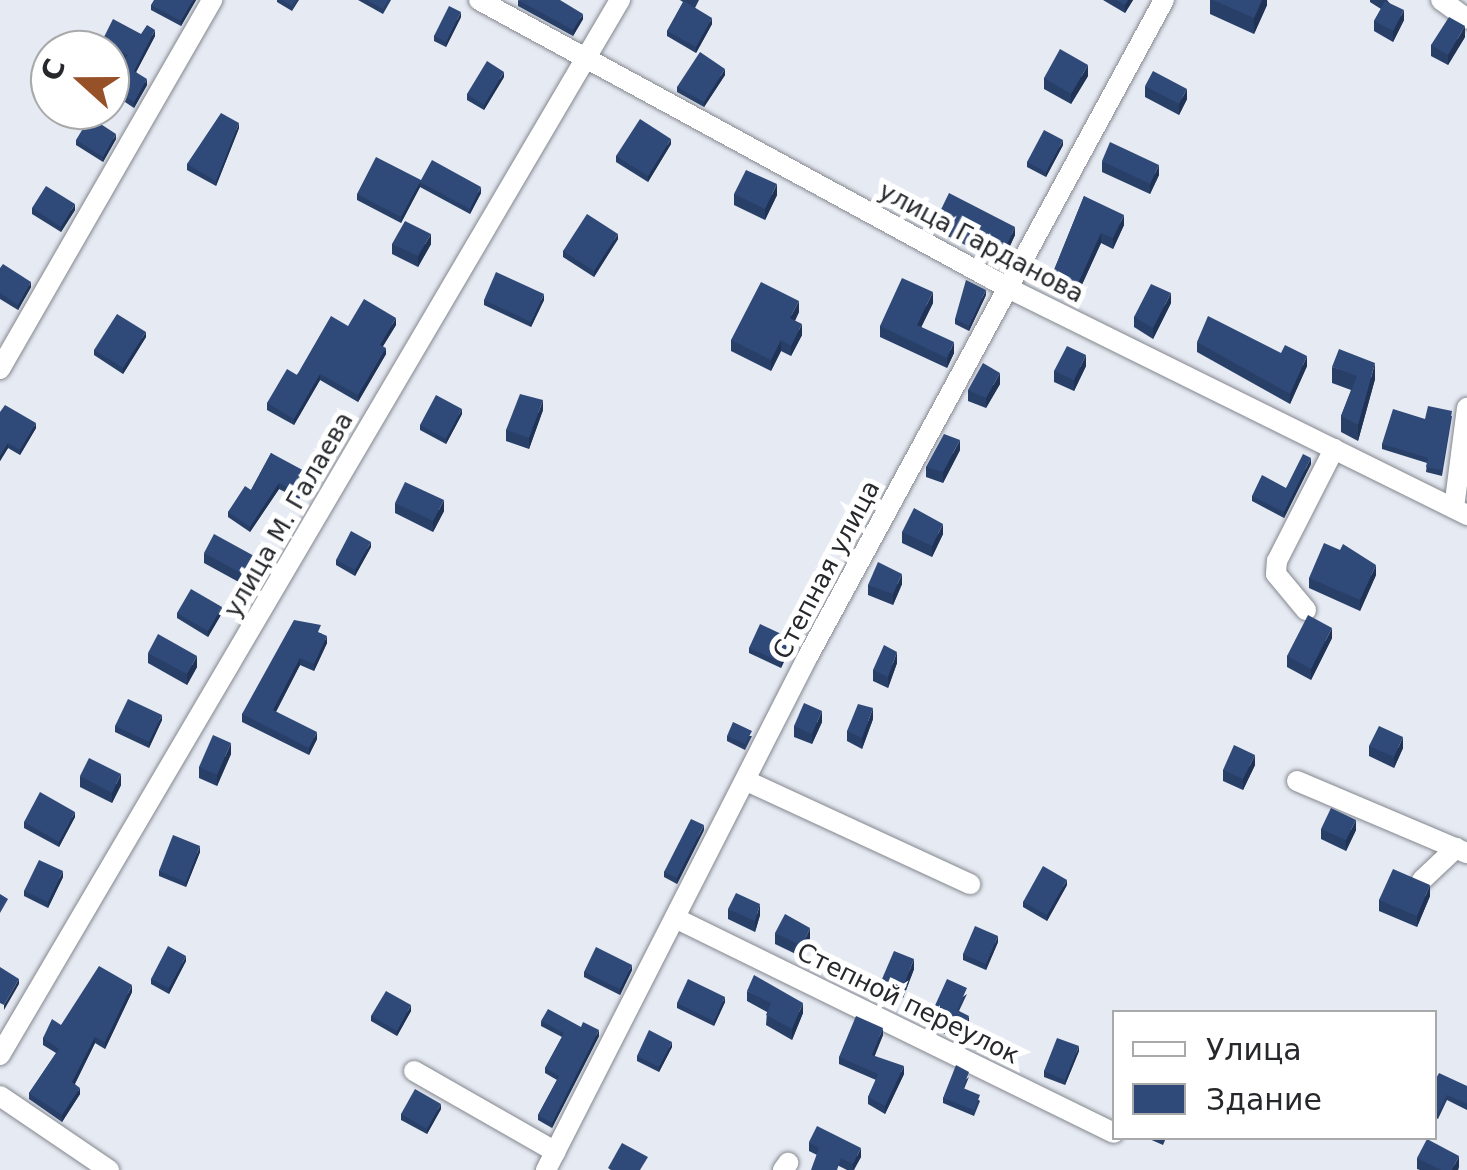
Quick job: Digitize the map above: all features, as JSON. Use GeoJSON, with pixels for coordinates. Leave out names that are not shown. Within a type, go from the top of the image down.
{"type":"FeatureCollection","features":[{"type":"Feature","properties":{"kind":"street"},"geometry":{"type":"LineString","coordinates":[[0,370],[212,0]]}},
{"type":"Feature","properties":{"kind":"street","name":"улица Гарданова"},"geometry":{"type":"LineString","coordinates":[[480,0],[1012,290],[1460,512]]}},
{"type":"Feature","properties":{"kind":"street","name":"улица М. Галаева"},"geometry":{"type":"LineString","coordinates":[[0,1055],[620,0]]}},
{"type":"Feature","properties":{"kind":"street","name":"Степная улица"},"geometry":{"type":"LineString","coordinates":[[551,1161],[680,920],[851,577],[1012,290],[1164,0]]}},
{"type":"Feature","properties":{"kind":"street"},"geometry":{"type":"LineString","coordinates":[[1441,0],[1467,20]]}},
{"type":"Feature","properties":{"kind":"street"},"geometry":{"type":"LineString","coordinates":[[1460,512],[1467,408]]}},
{"type":"Feature","properties":{"kind":"street"},"geometry":{"type":"LineString","coordinates":[[1306,610],[1276,574],[1277,561],[1334,449]]}},
{"type":"Feature","properties":{"kind":"street"},"geometry":{"type":"LineString","coordinates":[[748,781],[970,884]]}},
{"type":"Feature","properties":{"kind":"street"},"geometry":{"type":"LineString","coordinates":[[1297,781],[1461,850],[1422,880]]}},
{"type":"Feature","properties":{"kind":"street","name":"Степной переулок"},"geometry":{"type":"LineString","coordinates":[[680,920],[1112,1132]]}},
{"type":"Feature","properties":{"kind":"street"},"geometry":{"type":"LineString","coordinates":[[414,1071],[551,1161]]}},
{"type":"Feature","properties":{"kind":"street"},"geometry":{"type":"LineString","coordinates":[[0,1096],[109,1170]]}},
{"type":"Feature","properties":{"kind":"building"},"geometry":{"type":"Polygon","coordinates":[[[154,0],[193,0],[181,21],[151,5],[154,0]]]}},
{"type":"Feature","properties":{"kind":"building"},"geometry":{"type":"Polygon","coordinates":[[[367,0],[388,0],[383,9],[367,0]]]}},
{"type":"Feature","properties":{"kind":"building"},"geometry":{"type":"Polygon","coordinates":[[[518,0],[560,0],[583,14],[573,30],[518,0]]]}},
{"type":"Feature","properties":{"kind":"building"},"geometry":{"type":"Polygon","coordinates":[[[1213,0],[1262,0],[1254,18],[1213,0]]]}},
{"type":"Feature","properties":{"kind":"building"},"geometry":{"type":"Polygon","coordinates":[[[684,1],[712,18],[696,47],[667,31],[684,1]]]}},
{"type":"Feature","properties":{"kind":"building"},"geometry":{"type":"Polygon","coordinates":[[[1385,1],[1404,10],[1393,31],[1374,21],[1385,1]]]}},
{"type":"Feature","properties":{"kind":"building"},"geometry":{"type":"Polygon","coordinates":[[[449,6],[461,12],[446,42],[434,36],[449,6]]]}},
{"type":"Feature","properties":{"kind":"building"},"geometry":{"type":"Polygon","coordinates":[[[1449,17],[1465,26],[1448,55],[1431,45],[1449,17]]]}},
{"type":"Feature","properties":{"kind":"building"},"geometry":{"type":"Polygon","coordinates":[[[113,19],[141,34],[147,25],[155,30],[134,71],[147,79],[134,102],[130,100],[130,30],[108,30],[113,19]]]}},
{"type":"Feature","properties":{"kind":"building"},"geometry":{"type":"Polygon","coordinates":[[[1060,49],[1088,65],[1071,94],[1044,78],[1060,49]]]}},
{"type":"Feature","properties":{"kind":"building"},"geometry":{"type":"Polygon","coordinates":[[[700,52],[725,69],[704,102],[677,87],[700,52]]]}},
{"type":"Feature","properties":{"kind":"building"},"geometry":{"type":"Polygon","coordinates":[[[487,61],[504,72],[484,105],[467,94],[487,61]]]}},
{"type":"Feature","properties":{"kind":"building"},"geometry":{"type":"Polygon","coordinates":[[[1153,71],[1187,89],[1179,104],[1145,86],[1153,71]]]}},
{"type":"Feature","properties":{"kind":"building"},"geometry":{"type":"Polygon","coordinates":[[[221,113],[239,123],[216,181],[187,164],[221,113]]]}},
{"type":"Feature","properties":{"kind":"building"},"geometry":{"type":"Polygon","coordinates":[[[640,119],[671,139],[648,176],[616,156],[640,119]]]}},
{"type":"Feature","properties":{"kind":"building"},"geometry":{"type":"Polygon","coordinates":[[[82,130],[110,130],[116,134],[103,157],[76,140],[82,130]]]}},
{"type":"Feature","properties":{"kind":"building"},"geometry":{"type":"Polygon","coordinates":[[[1044,130],[1063,140],[1046,172],[1027,162],[1044,130]]]}},
{"type":"Feature","properties":{"kind":"building"},"geometry":{"type":"Polygon","coordinates":[[[1110,142],[1159,165],[1150,184],[1102,161],[1110,142]]]}},
{"type":"Feature","properties":{"kind":"building"},"geometry":{"type":"Polygon","coordinates":[[[376,157],[421,180],[432,160],[481,187],[470,209],[420,182],[401,217],[357,194],[376,157]]]}},
{"type":"Feature","properties":{"kind":"building"},"geometry":{"type":"Polygon","coordinates":[[[746,170],[777,184],[765,209],[734,194],[746,170]]]}},
{"type":"Feature","properties":{"kind":"building"},"geometry":{"type":"Polygon","coordinates":[[[46,186],[75,204],[61,227],[32,208],[46,186]]]}},
{"type":"Feature","properties":{"kind":"building"},"geometry":{"type":"Polygon","coordinates":[[[949,193],[1015,227],[1002,255],[935,222],[949,193]]]}},
{"type":"Feature","properties":{"kind":"building"},"geometry":{"type":"Polygon","coordinates":[[[1084,196],[1124,215],[1113,238],[1101,233],[1074,292],[1050,280],[1084,196]]]}},
{"type":"Feature","properties":{"kind":"building"},"geometry":{"type":"Polygon","coordinates":[[[587,214],[618,234],[594,271],[563,251],[587,214]]]}},
{"type":"Feature","properties":{"kind":"building"},"geometry":{"type":"Polygon","coordinates":[[[405,221],[431,234],[418,256],[392,244],[405,221]]]}},
{"type":"Feature","properties":{"kind":"building"},"geometry":{"type":"Polygon","coordinates":[[[3,264],[31,282],[18,305],[0,293],[3,264]]]}},
{"type":"Feature","properties":{"kind":"building"},"geometry":{"type":"Polygon","coordinates":[[[496,272],[544,294],[531,322],[484,300],[496,272]]]}},
{"type":"Feature","properties":{"kind":"building"},"geometry":{"type":"Polygon","coordinates":[[[902,278],[933,292],[917,325],[954,342],[947,358],[880,326],[902,278]]]}},
{"type":"Feature","properties":{"kind":"building"},"geometry":{"type":"Polygon","coordinates":[[[966,280],[986,290],[969,326],[955,319],[966,280]]]}},
{"type":"Feature","properties":{"kind":"building"},"geometry":{"type":"Polygon","coordinates":[[[761,282],[799,301],[790,318],[802,324],[791,346],[781,340],[771,360],[731,340],[761,282]]]}},
{"type":"Feature","properties":{"kind":"building"},"geometry":{"type":"Polygon","coordinates":[[[1151,284],[1171,293],[1153,328],[1134,317],[1151,284]]]}},
{"type":"Feature","properties":{"kind":"building"},"geometry":{"type":"Polygon","coordinates":[[[364,299],[396,318],[380,345],[386,348],[358,395],[320,374],[294,419],[267,403],[287,369],[297,375],[331,316],[348,326],[364,299]]]}},
{"type":"Feature","properties":{"kind":"building"},"geometry":{"type":"Polygon","coordinates":[[[117,314],[146,332],[123,368],[94,350],[117,314]]]}},
{"type":"Feature","properties":{"kind":"building"},"geometry":{"type":"Polygon","coordinates":[[[1208,316],[1281,353],[1285,345],[1307,356],[1290,394],[1197,342],[1208,316]]]}},
{"type":"Feature","properties":{"kind":"building"},"geometry":{"type":"Polygon","coordinates":[[[1067,346],[1086,355],[1074,380],[1054,371],[1067,346]]]}},
{"type":"Feature","properties":{"kind":"building"},"geometry":{"type":"Polygon","coordinates":[[[1339,349],[1375,363],[1358,425],[1341,416],[1357,376],[1332,367],[1339,349]]]}},
{"type":"Feature","properties":{"kind":"building"},"geometry":{"type":"Polygon","coordinates":[[[983,363],[1000,373],[986,398],[968,390],[983,363]]]}},
{"type":"Feature","properties":{"kind":"building"},"geometry":{"type":"Polygon","coordinates":[[[520,394],[543,400],[529,438],[506,430],[520,394]]]}},
{"type":"Feature","properties":{"kind":"building"},"geometry":{"type":"Polygon","coordinates":[[[436,395],[462,409],[446,439],[420,425],[436,395]]]}},
{"type":"Feature","properties":{"kind":"building"},"geometry":{"type":"Polygon","coordinates":[[[5,405],[36,423],[20,450],[8,443],[0,456],[0,412],[5,405]]]}},
{"type":"Feature","properties":{"kind":"building"},"geometry":{"type":"Polygon","coordinates":[[[1428,406],[1452,411],[1442,470],[1426,467],[1428,458],[1382,444],[1393,409],[1425,419],[1428,406]]]}},
{"type":"Feature","properties":{"kind":"building"},"geometry":{"type":"Polygon","coordinates":[[[944,434],[960,440],[943,472],[926,467],[944,434]]]}},
{"type":"Feature","properties":{"kind":"building"},"geometry":{"type":"Polygon","coordinates":[[[271,453],[310,474],[299,494],[279,483],[250,527],[228,512],[245,486],[251,490],[271,453]]]}},
{"type":"Feature","properties":{"kind":"building"},"geometry":{"type":"Polygon","coordinates":[[[1303,454],[1311,458],[1284,512],[1252,496],[1262,475],[1286,488],[1303,454]]]}},
{"type":"Feature","properties":{"kind":"building"},"geometry":{"type":"Polygon","coordinates":[[[405,482],[444,500],[433,521],[395,503],[405,482]]]}},
{"type":"Feature","properties":{"kind":"building"},"geometry":{"type":"Polygon","coordinates":[[[914,508],[943,524],[932,546],[902,532],[914,508]]]}},
{"type":"Feature","properties":{"kind":"building"},"geometry":{"type":"Polygon","coordinates":[[[351,531],[371,542],[355,570],[336,560],[351,531]]]}},
{"type":"Feature","properties":{"kind":"building"},"geometry":{"type":"Polygon","coordinates":[[[214,534],[256,557],[246,576],[204,553],[214,534]]]}},
{"type":"Feature","properties":{"kind":"building"},"geometry":{"type":"Polygon","coordinates":[[[1324,543],[1340,550],[1343,544],[1376,565],[1360,600],[1309,578],[1324,543]]]}},
{"type":"Feature","properties":{"kind":"building"},"geometry":{"type":"Polygon","coordinates":[[[878,562],[902,574],[893,594],[868,585],[878,562]]]}},
{"type":"Feature","properties":{"kind":"building"},"geometry":{"type":"Polygon","coordinates":[[[191,589],[222,607],[208,631],[177,613],[191,589]]]}},
{"type":"Feature","properties":{"kind":"building"},"geometry":{"type":"Polygon","coordinates":[[[1308,615],[1332,628],[1311,669],[1287,656],[1308,615]]]}},
{"type":"Feature","properties":{"kind":"building"},"geometry":{"type":"Polygon","coordinates":[[[294,620],[321,625],[318,632],[327,636],[314,664],[300,658],[273,710],[317,732],[309,748],[242,714],[294,620]]]}},
{"type":"Feature","properties":{"kind":"building"},"geometry":{"type":"Polygon","coordinates":[[[760,624],[792,639],[781,662],[749,648],[760,624]]]}},
{"type":"Feature","properties":{"kind":"building"},"geometry":{"type":"Polygon","coordinates":[[[158,634],[197,656],[187,674],[148,653],[158,634]]]}},
{"type":"Feature","properties":{"kind":"building"},"geometry":{"type":"Polygon","coordinates":[[[884,645],[897,652],[888,677],[873,670],[884,645]]]}},
{"type":"Feature","properties":{"kind":"building"},"geometry":{"type":"Polygon","coordinates":[[[128,699],[162,715],[149,742],[115,726],[128,699]]]}},
{"type":"Feature","properties":{"kind":"building"},"geometry":{"type":"Polygon","coordinates":[[[804,703],[822,711],[812,734],[794,726],[804,703]]]}},
{"type":"Feature","properties":{"kind":"building"},"geometry":{"type":"Polygon","coordinates":[[[858,704],[873,708],[862,738],[847,731],[858,704]]]}},
{"type":"Feature","properties":{"kind":"building"},"geometry":{"type":"Polygon","coordinates":[[[733,722],[752,731],[745,744],[727,736],[733,722]]]}},
{"type":"Feature","properties":{"kind":"building"},"geometry":{"type":"Polygon","coordinates":[[[1379,726],[1403,737],[1394,757],[1369,746],[1379,726]]]}},
{"type":"Feature","properties":{"kind":"building"},"geometry":{"type":"Polygon","coordinates":[[[213,735],[231,743],[217,775],[199,767],[213,735]]]}},
{"type":"Feature","properties":{"kind":"building"},"geometry":{"type":"Polygon","coordinates":[[[1234,745],[1255,755],[1243,779],[1223,770],[1234,745]]]}},
{"type":"Feature","properties":{"kind":"building"},"geometry":{"type":"Polygon","coordinates":[[[89,758],[121,774],[112,793],[80,776],[89,758]]]}},
{"type":"Feature","properties":{"kind":"building"},"geometry":{"type":"Polygon","coordinates":[[[40,792],[75,812],[59,842],[24,822],[40,792]]]}},
{"type":"Feature","properties":{"kind":"building"},"geometry":{"type":"Polygon","coordinates":[[[1331,808],[1356,820],[1346,840],[1321,829],[1331,808]]]}},
{"type":"Feature","properties":{"kind":"building"},"geometry":{"type":"Polygon","coordinates":[[[691,819],[704,825],[677,878],[664,872],[691,819]]]}},
{"type":"Feature","properties":{"kind":"building"},"geometry":{"type":"Polygon","coordinates":[[[173,835],[200,846],[186,882],[159,871],[173,835]]]}},
{"type":"Feature","properties":{"kind":"building"},"geometry":{"type":"Polygon","coordinates":[[[39,860],[63,871],[48,902],[24,891],[39,860]]]}},
{"type":"Feature","properties":{"kind":"building"},"geometry":{"type":"Polygon","coordinates":[[[1043,866],[1067,880],[1047,915],[1023,902],[1043,866]]]}},
{"type":"Feature","properties":{"kind":"building"},"geometry":{"type":"Polygon","coordinates":[[[1393,869],[1430,885],[1417,916],[1379,900],[1393,869]]]}},
{"type":"Feature","properties":{"kind":"building"},"geometry":{"type":"Polygon","coordinates":[[[736,893],[760,904],[755,921],[728,909],[736,893]]]}},
{"type":"Feature","properties":{"kind":"building"},"geometry":{"type":"Polygon","coordinates":[[[0,894],[8,899],[0,913],[0,894]]]}},
{"type":"Feature","properties":{"kind":"building"},"geometry":{"type":"Polygon","coordinates":[[[785,914],[810,928],[802,946],[775,933],[785,914]]]}},
{"type":"Feature","properties":{"kind":"building"},"geometry":{"type":"Polygon","coordinates":[[[975,926],[998,936],[986,964],[963,954],[975,926]]]}},
{"type":"Feature","properties":{"kind":"building"},"geometry":{"type":"Polygon","coordinates":[[[168,946],[186,956],[169,988],[151,979],[168,946]]]}},
{"type":"Feature","properties":{"kind":"building"},"geometry":{"type":"Polygon","coordinates":[[[596,947],[632,965],[620,989],[584,972],[596,947]]]}},
{"type":"Feature","properties":{"kind":"building"},"geometry":{"type":"Polygon","coordinates":[[[894,951],[914,959],[903,987],[882,979],[894,951]]]}},
{"type":"Feature","properties":{"kind":"building"},"geometry":{"type":"Polygon","coordinates":[[[99,966],[132,985],[105,1042],[95,1037],[72,1082],[80,1088],[62,1115],[29,1093],[59,1049],[43,1038],[52,1019],[61,1025],[99,966]]]}},
{"type":"Feature","properties":{"kind":"building"},"geometry":{"type":"Polygon","coordinates":[[[0,967],[19,979],[4,1005],[0,1003],[0,967]]]}},
{"type":"Feature","properties":{"kind":"building"},"geometry":{"type":"Polygon","coordinates":[[[754,975],[803,1003],[792,1029],[766,1015],[771,1003],[747,991],[754,975]]]}},
{"type":"Feature","properties":{"kind":"building"},"geometry":{"type":"Polygon","coordinates":[[[688,979],[725,997],[714,1021],[677,1003],[688,979]]]}},
{"type":"Feature","properties":{"kind":"building"},"geometry":{"type":"Polygon","coordinates":[[[947,979],[967,988],[957,1010],[969,1016],[960,1036],[928,1021],[947,979]]]}},
{"type":"Feature","properties":{"kind":"building"},"geometry":{"type":"Polygon","coordinates":[[[386,991],[411,1005],[397,1031],[371,1016],[386,991]]]}},
{"type":"Feature","properties":{"kind":"building"},"geometry":{"type":"Polygon","coordinates":[[[548,1009],[581,1027],[583,1022],[599,1030],[552,1123],[538,1115],[559,1076],[545,1068],[564,1033],[541,1021],[548,1009]]]}},
{"type":"Feature","properties":{"kind":"building"},"geometry":{"type":"Polygon","coordinates":[[[856,1016],[883,1028],[872,1055],[904,1066],[885,1106],[868,1097],[878,1074],[839,1057],[856,1016]]]}},
{"type":"Feature","properties":{"kind":"building"},"geometry":{"type":"Polygon","coordinates":[[[649,1030],[672,1042],[659,1067],[637,1056],[649,1030]]]}},
{"type":"Feature","properties":{"kind":"building"},"geometry":{"type":"Polygon","coordinates":[[[1057,1038],[1079,1046],[1065,1080],[1044,1071],[1057,1038]]]}},
{"type":"Feature","properties":{"kind":"building"},"geometry":{"type":"Polygon","coordinates":[[[956,1065],[969,1072],[963,1088],[980,1095],[974,1110],[943,1098],[956,1065]]]}},
{"type":"Feature","properties":{"kind":"building"},"geometry":{"type":"Polygon","coordinates":[[[1439,1073],[1467,1086],[1467,1104],[1447,1095],[1437,1113],[1439,1073]]]}},
{"type":"Feature","properties":{"kind":"building"},"geometry":{"type":"Polygon","coordinates":[[[415,1089],[441,1104],[427,1129],[401,1114],[415,1089]]]}},
{"type":"Feature","properties":{"kind":"building"},"geometry":{"type":"Polygon","coordinates":[[[817,1126],[861,1148],[853,1164],[841,1158],[837,1170],[811,1170],[819,1148],[809,1142],[817,1126]]]}},
{"type":"Feature","properties":{"kind":"building"},"geometry":{"type":"Polygon","coordinates":[[[1426,1140],[1459,1156],[1452,1170],[1441,1170],[1417,1158],[1426,1140]]]}},
{"type":"Feature","properties":{"kind":"building"},"geometry":{"type":"Polygon","coordinates":[[[622,1143],[648,1157],[640,1170],[608,1168],[622,1143]]]}}]}
